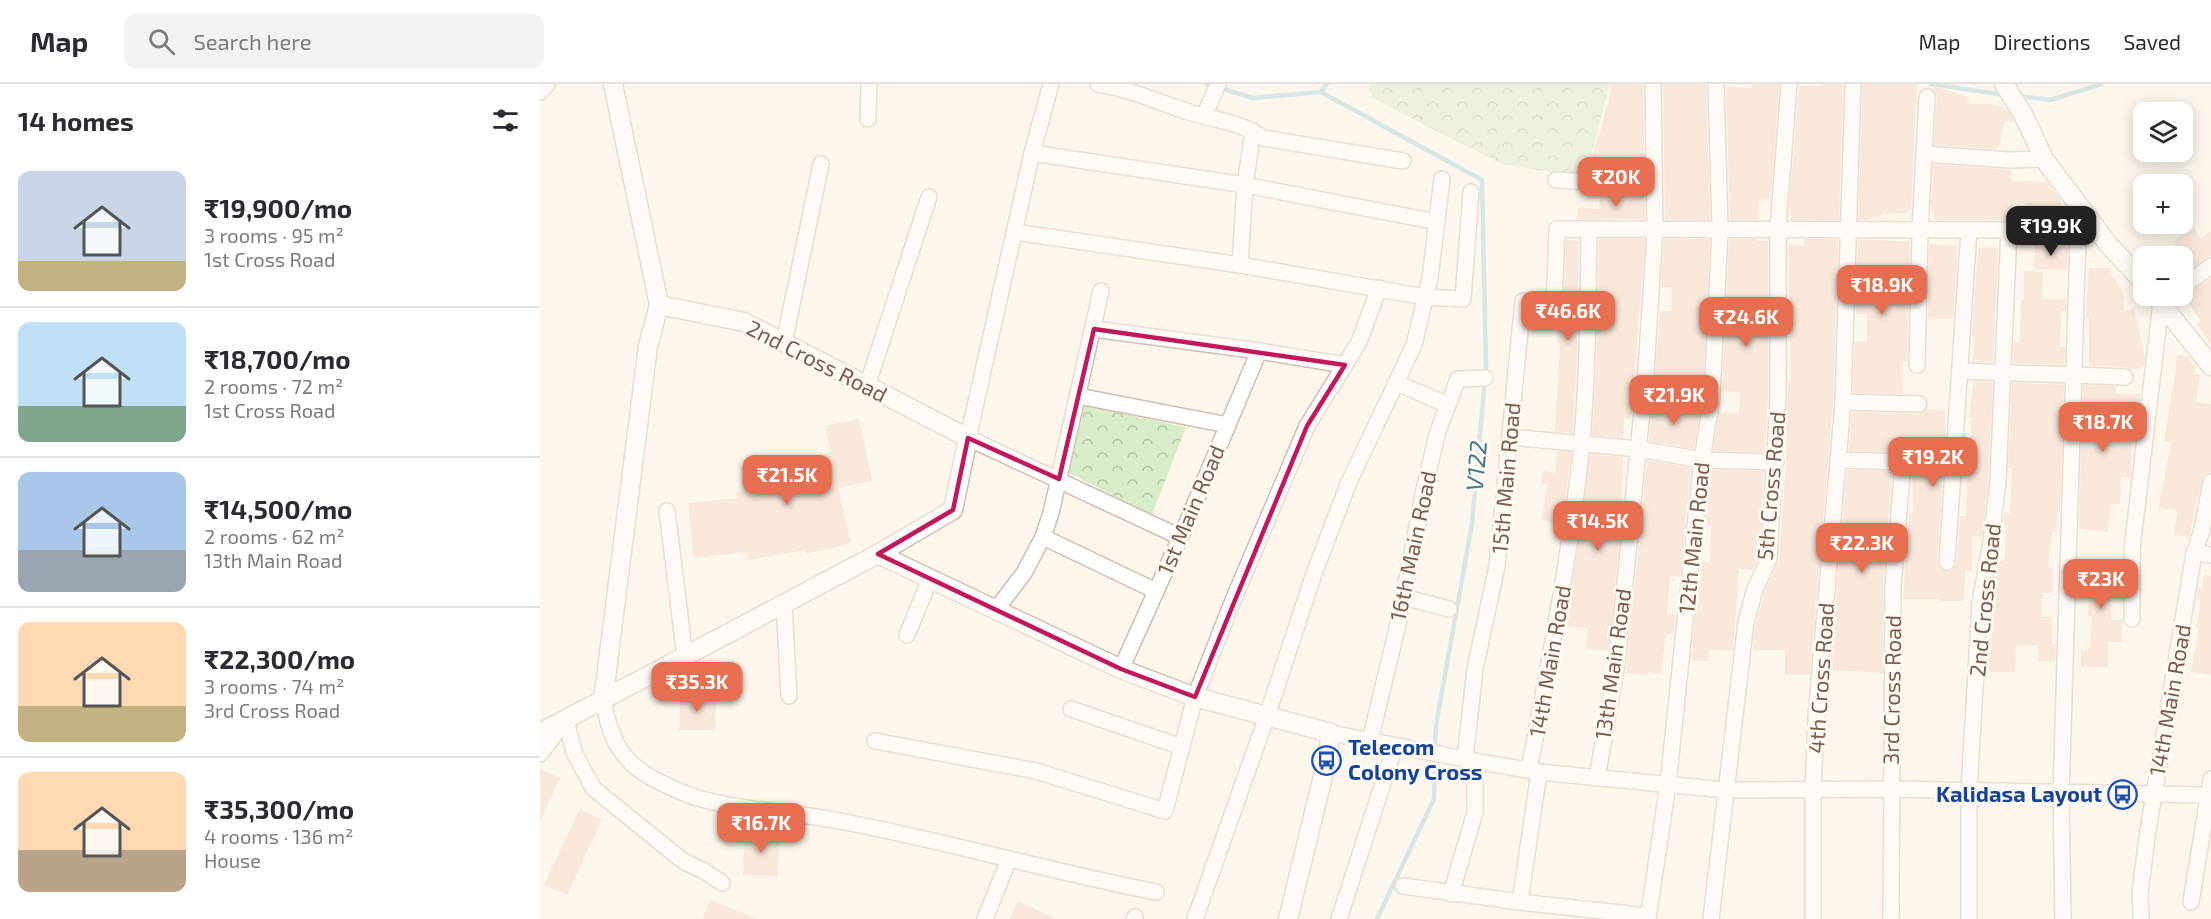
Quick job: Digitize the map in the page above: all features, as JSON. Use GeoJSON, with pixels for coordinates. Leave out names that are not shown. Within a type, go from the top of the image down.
{"type":"FeatureCollection","features":[{"type":"Feature","properties":{"kind":"street"},"geometry":{"type":"LineString","coordinates":[[540,92],[547,84]]}},
{"type":"Feature","properties":{"kind":"street"},"geometry":{"type":"LineString","coordinates":[[613,84],[658,305],[648,346],[603,701],[609,730],[624,757],[651,777],[696,798],[840,820],[911,835],[1079,877],[1156,892]]}},
{"type":"Feature","properties":{"kind":"street"},"geometry":{"type":"LineString","coordinates":[[868,119],[869,84]]}},
{"type":"Feature","properties":{"kind":"street"},"geometry":{"type":"LineString","coordinates":[[540,733],[878,554],[953,510],[1032,153],[1051,84]]}},
{"type":"Feature","properties":{"kind":"street"},"geometry":{"type":"LineString","coordinates":[[1098,84],[1149,96],[1253,131],[1263,138],[1402,161]]}},
{"type":"Feature","properties":{"kind":"street","name":"13th Main Road"},"geometry":{"type":"LineString","coordinates":[[1597,778],[1617,664],[1639,449],[1655,229],[1653,84]]}},
{"type":"Feature","properties":{"kind":"street","name":"12th Main Road"},"geometry":{"type":"LineString","coordinates":[[1648,917],[1668,784],[1702,460],[1712,397],[1720,229],[1716,84]]}},
{"type":"Feature","properties":{"kind":"street","name":"5th Cross Road"},"geometry":{"type":"LineString","coordinates":[[1711,919],[1746,622],[1755,589],[1770,559],[1778,399],[1778,230],[1788,84]]}},
{"type":"Feature","properties":{"kind":"street","name":"4th Cross Road"},"geometry":{"type":"LineString","coordinates":[[1813,919],[1813,791],[1816,717],[1843,402],[1853,84]]}},
{"type":"Feature","properties":{"kind":"street"},"geometry":{"type":"LineString","coordinates":[[2006,87],[2024,116],[2044,159],[2095,226],[2133,270]]}},
{"type":"Feature","properties":{"kind":"street"},"geometry":{"type":"LineString","coordinates":[[1204,116],[1215,90]]}},
{"type":"Feature","properties":{"kind":"street"},"geometry":{"type":"LineString","coordinates":[[1917,365],[1920,230],[1927,97]]}},
{"type":"Feature","properties":{"kind":"street"},"geometry":{"type":"LineString","coordinates":[[1240,265],[1245,185],[1253,131]]}},
{"type":"Feature","properties":{"kind":"street"},"geometry":{"type":"LineString","coordinates":[[1032,153],[1245,185],[1437,222]]}},
{"type":"Feature","properties":{"kind":"street"},"geometry":{"type":"LineString","coordinates":[[1925,154],[2010,160],[2044,159]]}},
{"type":"Feature","properties":{"kind":"street"},"geometry":{"type":"LineString","coordinates":[[784,343],[821,164]]}},
{"type":"Feature","properties":{"kind":"street"},"geometry":{"type":"LineString","coordinates":[[1196,919],[1315,571],[1345,494],[1414,345],[1430,278],[1442,179]]}},
{"type":"Feature","properties":{"kind":"street"},"geometry":{"type":"LineString","coordinates":[[1556,180],[1654,186]]}},
{"type":"Feature","properties":{"kind":"street"},"geometry":{"type":"LineString","coordinates":[[1015,232],[1240,265],[1425,297],[1463,299],[1474,221],[1471,192]]}},
{"type":"Feature","properties":{"kind":"street"},"geometry":{"type":"LineString","coordinates":[[867,386],[929,197]]}},
{"type":"Feature","properties":{"kind":"street"},"geometry":{"type":"LineString","coordinates":[[1589,229],[2009,230],[2078,238],[2095,226]]}},
{"type":"Feature","properties":{"kind":"street","name":"15th Main Road"},"geometry":{"type":"LineString","coordinates":[[1451,894],[1475,812],[1470,760],[1475,669],[1497,566],[1523,301],[1554,305],[1557,229],[1589,229]]}},
{"type":"Feature","properties":{"kind":"street","name":"14th Main Road"},"geometry":{"type":"LineString","coordinates":[[1520,902],[1534,771],[1564,588],[1581,445],[1588,332],[1589,229]]}},
{"type":"Feature","properties":{"kind":"street"},"geometry":{"type":"LineString","coordinates":[[1947,562],[1969,230]]}},
{"type":"Feature","properties":{"kind":"street","name":"2nd Cross Road"},"geometry":{"type":"LineString","coordinates":[[1969,919],[1969,790],[1980,603],[1991,542],[1998,480],[2009,230]]}},
{"type":"Feature","properties":{"kind":"street"},"geometry":{"type":"LineString","coordinates":[[2063,919],[2061,794],[2078,238]]}},
{"type":"Feature","properties":{"kind":"street"},"geometry":{"type":"LineString","coordinates":[[2193,279],[2211,266]]}},
{"type":"Feature","properties":{"kind":"street"},"geometry":{"type":"LineString","coordinates":[[875,741],[1036,771],[1165,811],[1195,697],[1246,567],[1303,436],[1359,342],[1379,288]]}},
{"type":"Feature","properties":{"kind":"street"},"geometry":{"type":"LineString","coordinates":[[995,611],[1024,573],[1043,537],[1059,479],[1101,291]]}},
{"type":"Feature","properties":{"kind":"street","name":"2nd Cross Road"},"geometry":{"type":"LineString","coordinates":[[658,305],[744,322],[968,438]]}},
{"type":"Feature","properties":{"kind":"street"},"geometry":{"type":"LineString","coordinates":[[2132,619],[2132,549],[2162,306]]}},
{"type":"Feature","properties":{"kind":"street"},"geometry":{"type":"LineString","coordinates":[[2169,306],[2210,364]]}},
{"type":"Feature","properties":{"kind":"street"},"geometry":{"type":"LineString","coordinates":[[1094,329],[1345,365]]}},
{"type":"Feature","properties":{"kind":"street","name":"1st Main Road"},"geometry":{"type":"LineString","coordinates":[[1121,669],[1259,351]]}},
{"type":"Feature","properties":{"kind":"street"},"geometry":{"type":"LineString","coordinates":[[1960,371],[2125,376]]}},
{"type":"Feature","properties":{"kind":"street","name":"16th Main Road"},"geometry":{"type":"LineString","coordinates":[[1370,741],[1438,431],[1458,379],[1485,378]]}},
{"type":"Feature","properties":{"kind":"street"},"geometry":{"type":"LineString","coordinates":[[1397,383],[1448,405]]}},
{"type":"Feature","properties":{"kind":"street"},"geometry":{"type":"LineString","coordinates":[[1078,396],[1228,425]]}},
{"type":"Feature","properties":{"kind":"street"},"geometry":{"type":"LineString","coordinates":[[1843,402],[1920,404]]}},
{"type":"Feature","properties":{"kind":"street"},"geometry":{"type":"LineString","coordinates":[[1510,437],[1639,449],[1702,460],[1776,462]]}},
{"type":"Feature","properties":{"kind":"street"},"geometry":{"type":"LineString","coordinates":[[968,438],[1180,537]]}},
{"type":"Feature","properties":{"kind":"street","name":"3rd Cross Road"},"geometry":{"type":"LineString","coordinates":[[1839,460],[1903,462],[1893,586],[1891,919]]}},
{"type":"Feature","properties":{"kind":"street","name":"14th Main Road"},"geometry":{"type":"LineString","coordinates":[[2141,919],[2140,892],[2153,795],[2194,553],[2202,530],[2211,482]]}},
{"type":"Feature","properties":{"kind":"street"},"geometry":{"type":"LineString","coordinates":[[667,511],[685,657]]}},
{"type":"Feature","properties":{"kind":"street"},"geometry":{"type":"LineString","coordinates":[[1043,537],[1156,591]]}},
{"type":"Feature","properties":{"kind":"street"},"geometry":{"type":"LineString","coordinates":[[2194,553],[2211,555]]}},
{"type":"Feature","properties":{"kind":"street"},"geometry":{"type":"LineString","coordinates":[[878,554],[1121,669],[1195,697],[1331,733],[1435,754],[1534,771],[1725,790],[1891,789],[2207,795]]}},
{"type":"Feature","properties":{"kind":"street"},"geometry":{"type":"LineString","coordinates":[[907,635],[930,579]]}},
{"type":"Feature","properties":{"kind":"street"},"geometry":{"type":"LineString","coordinates":[[1403,597],[1449,609]]}},
{"type":"Feature","properties":{"kind":"street"},"geometry":{"type":"LineString","coordinates":[[784,604],[789,696]]}},
{"type":"Feature","properties":{"kind":"street"},"geometry":{"type":"LineString","coordinates":[[1071,709],[1182,747]]}},
{"type":"Feature","properties":{"kind":"street"},"geometry":{"type":"LineString","coordinates":[[540,753],[566,720]]}},
{"type":"Feature","properties":{"kind":"street"},"geometry":{"type":"LineString","coordinates":[[566,720],[574,752],[593,788],[683,861],[722,883]]}},
{"type":"Feature","properties":{"kind":"street"},"geometry":{"type":"LineString","coordinates":[[1288,919],[1327,760],[1331,733]]}},
{"type":"Feature","properties":{"kind":"street"},"geometry":{"type":"LineString","coordinates":[[1339,919],[1395,746]]}},
{"type":"Feature","properties":{"kind":"street"},"geometry":{"type":"LineString","coordinates":[[2191,902],[2211,779]]}},
{"type":"Feature","properties":{"kind":"street"},"geometry":{"type":"LineString","coordinates":[[985,919],[1009,859]]}},
{"type":"Feature","properties":{"kind":"street"},"geometry":{"type":"LineString","coordinates":[[1402,886],[1451,894],[1648,917]]}},
{"type":"Feature","properties":{"kind":"highlighted area"},"geometry":{"type":"Polygon","coordinates":[[[1094,329],[1345,365],[1307,426],[1195,697],[1121,669],[878,554],[953,510],[968,438],[1059,479],[1094,329]]]}},
{"type":"Feature","properties":{"kind":"green space"},"geometry":{"type":"Polygon","coordinates":[[[1368,84],[1610,84],[1585,178],[1501,164],[1372,98],[1368,84]]]}},
{"type":"Feature","properties":{"kind":"green space"},"geometry":{"type":"Polygon","coordinates":[[[1085,406],[1186,427],[1152,515],[1069,473],[1085,406]]]}},
{"type":"Feature","properties":{"kind":"building"},"geometry":{"type":"Polygon","coordinates":[[[1611,84],[1643,84],[1645,176],[1588,172],[1606,107],[1608,107],[1611,84]]]}},
{"type":"Feature","properties":{"kind":"building"},"geometry":{"type":"Polygon","coordinates":[[[1663,84],[1706,84],[1710,220],[1665,219],[1663,84]]]}},
{"type":"Feature","properties":{"kind":"building"},"geometry":{"type":"Polygon","coordinates":[[[1752,84],[1779,84],[1771,199],[1759,200],[1758,220],[1730,220],[1726,87],[1752,88],[1752,84]]]}},
{"type":"Feature","properties":{"kind":"building"},"geometry":{"type":"Polygon","coordinates":[[[1821,84],[1843,84],[1839,220],[1791,220],[1790,199],[1799,86],[1821,86],[1821,84]]]}},
{"type":"Feature","properties":{"kind":"building"},"geometry":{"type":"Polygon","coordinates":[[[1863,84],[1917,84],[1911,210],[1907,210],[1907,213],[1881,214],[1881,217],[1858,220],[1863,84]]]}},
{"type":"Feature","properties":{"kind":"building"},"geometry":{"type":"Polygon","coordinates":[[[1935,86],[1969,98],[1967,104],[1987,104],[2006,108],[2015,122],[2005,121],[1998,149],[1934,145],[1937,98],[1935,86]]]}},
{"type":"Feature","properties":{"kind":"building"},"geometry":{"type":"Polygon","coordinates":[[[1933,164],[2011,170],[2011,181],[2047,182],[2061,200],[2060,208],[2067,208],[2070,212],[2069,227],[2026,222],[2026,203],[2013,202],[2010,220],[1934,220],[1934,212],[1931,212],[1933,164]]]}},
{"type":"Feature","properties":{"kind":"building"},"geometry":{"type":"Polygon","coordinates":[[[1600,192],[1645,195],[1645,219],[1577,219],[1577,208],[1599,209],[1600,192]]]}},
{"type":"Feature","properties":{"kind":"building"},"geometry":{"type":"Polygon","coordinates":[[[2193,229],[2201,239],[2211,231],[2211,256],[2193,267],[2193,246],[2177,246],[2174,241],[2185,234],[2193,234],[2193,229]]]}},
{"type":"Feature","properties":{"kind":"building"},"geometry":{"type":"Polygon","coordinates":[[[1599,239],[1645,239],[1631,419],[1624,418],[1623,438],[1592,435],[1597,350],[1599,239]]]}},
{"type":"Feature","properties":{"kind":"building"},"geometry":{"type":"Polygon","coordinates":[[[1664,239],[1710,239],[1703,390],[1654,388],[1660,311],[1671,311],[1672,287],[1661,287],[1664,239]]]}},
{"type":"Feature","properties":{"kind":"building"},"geometry":{"type":"Polygon","coordinates":[[[1729,239],[1768,241],[1768,399],[1765,452],[1713,451],[1719,412],[1739,414],[1740,392],[1722,391],[1729,239]]]}},
{"type":"Feature","properties":{"kind":"building"},"geometry":{"type":"Polygon","coordinates":[[[1804,239],[1838,239],[1833,401],[1810,675],[1785,675],[1785,650],[1754,650],[1754,635],[1764,592],[1779,560],[1786,463],[1788,381],[1791,382],[1788,245],[1804,246],[1804,239]]]}},
{"type":"Feature","properties":{"kind":"building"},"geometry":{"type":"Polygon","coordinates":[[[1858,239],[1910,242],[1907,361],[1903,361],[1902,394],[1853,393],[1855,342],[1867,341],[1867,314],[1856,314],[1858,239]]]}},
{"type":"Feature","properties":{"kind":"building"},"geometry":{"type":"Polygon","coordinates":[[[1566,240],[1579,241],[1573,433],[1555,431],[1560,343],[1557,343],[1558,314],[1564,305],[1566,240]]]}},
{"type":"Feature","properties":{"kind":"building"},"geometry":{"type":"Polygon","coordinates":[[[2035,243],[2068,247],[2067,270],[2034,269],[2035,243]]]}},
{"type":"Feature","properties":{"kind":"building"},"geometry":{"type":"Polygon","coordinates":[[[1929,244],[1958,246],[1953,319],[1928,318],[1929,244]]]}},
{"type":"Feature","properties":{"kind":"building"},"geometry":{"type":"Polygon","coordinates":[[[1978,247],[1998,248],[1993,362],[1973,360],[1974,337],[1972,337],[1978,247]]]}},
{"type":"Feature","properties":{"kind":"building"},"geometry":{"type":"Polygon","coordinates":[[[2089,268],[2110,268],[2110,273],[2123,291],[2124,311],[2134,309],[2145,357],[2144,367],[2132,370],[2125,367],[2089,366],[2089,317],[2086,317],[2086,311],[2089,268]]]}},
{"type":"Feature","properties":{"kind":"building"},"geometry":{"type":"Polygon","coordinates":[[[2024,271],[2043,272],[2042,299],[2066,299],[2066,311],[2061,311],[2060,347],[2065,347],[2064,365],[2013,363],[2014,342],[2020,343],[2024,271]]]}},
{"type":"Feature","properties":{"kind":"building"},"geometry":{"type":"Polygon","coordinates":[[[2211,278],[2211,345],[2197,324],[2201,321],[2190,306],[2193,306],[2193,290],[2211,278]]]}},
{"type":"Feature","properties":{"kind":"building"},"geometry":{"type":"Polygon","coordinates":[[[2178,355],[2189,356],[2188,361],[2196,365],[2194,374],[2200,375],[2196,402],[2211,404],[2211,472],[2204,475],[2202,480],[2189,537],[2174,535],[2178,510],[2159,508],[2171,443],[2164,441],[2178,355]]]}},
{"type":"Feature","properties":{"kind":"building"},"geometry":{"type":"Polygon","coordinates":[[[1974,381],[1993,382],[1988,479],[1982,537],[1972,536],[1972,571],[1965,571],[1964,601],[1903,599],[1909,513],[1913,513],[1912,458],[1903,452],[1849,451],[1852,412],[1919,414],[1927,409],[1945,410],[1946,426],[1937,561],[1941,570],[1951,571],[1957,563],[1960,516],[1966,516],[1968,450],[1970,450],[1972,418],[1969,417],[1974,381]]]}},
{"type":"Feature","properties":{"kind":"building"},"geometry":{"type":"Polygon","coordinates":[[[2012,383],[2064,385],[2060,512],[2057,512],[2056,532],[2052,532],[2048,568],[2053,568],[2053,593],[2042,593],[2042,617],[2052,617],[2052,644],[2056,644],[2055,662],[2038,661],[2038,645],[2016,646],[2015,672],[1989,672],[1989,649],[1992,649],[1990,601],[1997,561],[2004,561],[2007,526],[2003,525],[2004,513],[2010,513],[2012,468],[2008,468],[2012,383]]]}},
{"type":"Feature","properties":{"kind":"building"},"geometry":{"type":"Polygon","coordinates":[[[2083,385],[2116,386],[2116,394],[2140,394],[2139,407],[2126,407],[2126,433],[2131,433],[2131,477],[2121,477],[2120,504],[2111,503],[2108,532],[2079,529],[2083,385]]]}},
{"type":"Feature","properties":{"kind":"building"},"geometry":{"type":"Polygon","coordinates":[[[1652,405],[1700,410],[1694,449],[1649,441],[1652,405]]]}},
{"type":"Feature","properties":{"kind":"building"},"geometry":{"type":"Polygon","coordinates":[[[859,419],[872,481],[838,488],[851,543],[806,554],[805,550],[748,560],[747,552],[694,558],[688,503],[738,498],[736,492],[788,483],[783,464],[831,453],[825,426],[859,419]]]}},
{"type":"Feature","properties":{"kind":"building"},"geometry":{"type":"Polygon","coordinates":[[[1557,451],[1571,452],[1564,509],[1557,507],[1554,523],[1542,520],[1547,484],[1541,483],[1544,470],[1555,473],[1557,451]]]}},
{"type":"Feature","properties":{"kind":"building"},"geometry":{"type":"Polygon","coordinates":[[[1590,454],[1623,457],[1622,514],[1609,651],[1586,649],[1588,628],[1567,626],[1590,454]]]}},
{"type":"Feature","properties":{"kind":"building"},"geometry":{"type":"Polygon","coordinates":[[[1647,460],[1691,468],[1680,577],[1670,576],[1667,614],[1676,614],[1674,634],[1666,634],[1661,674],[1648,672],[1648,675],[1626,673],[1647,460]]]}},
{"type":"Feature","properties":{"kind":"building"},"geometry":{"type":"Polygon","coordinates":[[[1711,470],[1764,471],[1759,557],[1753,570],[1739,569],[1733,651],[1709,649],[1708,661],[1691,660],[1701,561],[1710,562],[1711,526],[1705,526],[1711,470]]]}},
{"type":"Feature","properties":{"kind":"building"},"geometry":{"type":"Polygon","coordinates":[[[1847,470],[1892,471],[1883,585],[1883,673],[1830,670],[1847,470]]]}},
{"type":"Feature","properties":{"kind":"building"},"geometry":{"type":"Polygon","coordinates":[[[2081,562],[2122,563],[2122,589],[2112,589],[2111,620],[2122,620],[2122,642],[2108,642],[2108,667],[2081,667],[2081,650],[2090,650],[2092,616],[2088,616],[2089,589],[2081,588],[2081,562]]]}},
{"type":"Feature","properties":{"kind":"building"},"geometry":{"type":"Polygon","coordinates":[[[2204,575],[2211,576],[2211,675],[2191,672],[2199,628],[2196,628],[2201,600],[2196,599],[2198,587],[2202,588],[2204,575]]]}},
{"type":"Feature","properties":{"kind":"building"},"geometry":{"type":"Polygon","coordinates":[[[680,696],[716,696],[715,730],[679,730],[680,696]]]}},
{"type":"Feature","properties":{"kind":"building"},"geometry":{"type":"Polygon","coordinates":[[[540,769],[560,778],[540,821],[540,769]]]}},
{"type":"Feature","properties":{"kind":"building"},"geometry":{"type":"Polygon","coordinates":[[[580,809],[602,820],[567,895],[544,885],[580,809]]]}},
{"type":"Feature","properties":{"kind":"building"},"geometry":{"type":"Polygon","coordinates":[[[745,831],[779,832],[778,876],[743,875],[745,831]]]}},
{"type":"Feature","properties":{"kind":"building"},"geometry":{"type":"Polygon","coordinates":[[[710,900],[756,918],[756,919],[703,919],[710,900]]]}},
{"type":"Feature","properties":{"kind":"building"},"geometry":{"type":"Polygon","coordinates":[[[1018,901],[1056,919],[1009,919],[1018,901]]]}},
{"type":"Feature","properties":{"kind":"waterway"},"geometry":{"type":"LineString","coordinates":[[1207,84],[1253,98],[1321,92],[1327,84]]}},
{"type":"Feature","properties":{"kind":"waterway"},"geometry":{"type":"LineString","coordinates":[[1931,84],[2005,95]]}},
{"type":"Feature","properties":{"kind":"waterway"},"geometry":{"type":"LineString","coordinates":[[2017,96],[2051,100],[2101,84]]}},
{"type":"Feature","properties":{"kind":"waterway","name":"V122"},"geometry":{"type":"LineString","coordinates":[[1321,92],[1482,180],[1486,368],[1472,524],[1436,725],[1435,749]]}},
{"type":"Feature","properties":{"kind":"waterway","name":"V122"},"geometry":{"type":"LineString","coordinates":[[1377,919],[1434,799],[1435,758]]}},
{"type":"Feature","properties":{"kind":"place","name":"Telecom Colony Cross"},"geometry":{"type":"Point","coordinates":[1327,760]}},
{"type":"Feature","properties":{"kind":"place","name":"Kalidasa Layout"},"geometry":{"type":"Point","coordinates":[2123,794]}}]}
